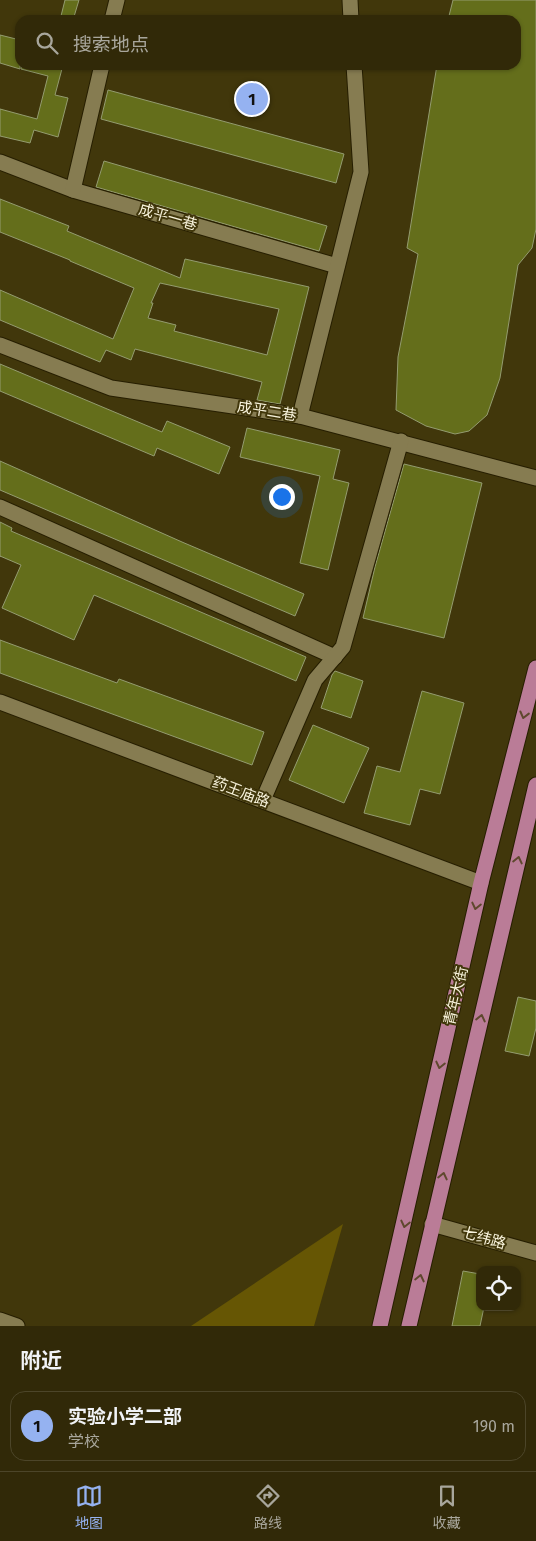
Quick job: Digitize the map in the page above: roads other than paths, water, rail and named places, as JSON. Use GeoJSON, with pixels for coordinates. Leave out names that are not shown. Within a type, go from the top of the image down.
{"type":"FeatureCollection","features":[{"type":"Feature","properties":{"kind":"main road","name":"青年大街"},"geometry":{"type":"LineString","coordinates":[[380,1326],[481,882],[536,668]]}},
{"type":"Feature","properties":{"kind":"main road","name":"青年大街"},"geometry":{"type":"LineString","coordinates":[[409,1326],[536,785]]}},
{"type":"Feature","properties":{"kind":"street"},"geometry":{"type":"LineString","coordinates":[[113,15],[117,0]]}},
{"type":"Feature","properties":{"kind":"street"},"geometry":{"type":"LineString","coordinates":[[350,0],[351,15]]}},
{"type":"Feature","properties":{"kind":"street"},"geometry":{"type":"LineString","coordinates":[[73,190],[101,70]]}},
{"type":"Feature","properties":{"kind":"street"},"geometry":{"type":"LineString","coordinates":[[300,416],[361,172],[354,70]]}},
{"type":"Feature","properties":{"kind":"street","name":"成平一巷"},"geometry":{"type":"LineString","coordinates":[[0,162],[73,190],[337,266]]}},
{"type":"Feature","properties":{"kind":"street","name":"成平二巷"},"geometry":{"type":"LineString","coordinates":[[0,345],[111,388],[300,416],[536,478]]}},
{"type":"Feature","properties":{"kind":"street"},"geometry":{"type":"LineString","coordinates":[[263,800],[315,680],[343,647],[401,441]]}},
{"type":"Feature","properties":{"kind":"street"},"geometry":{"type":"LineString","coordinates":[[0,507],[335,657]]}},
{"type":"Feature","properties":{"kind":"street","name":"药王庙路"},"geometry":{"type":"LineString","coordinates":[[0,702],[481,882]]}},
{"type":"Feature","properties":{"kind":"street","name":"七纬路"},"geometry":{"type":"LineString","coordinates":[[432,1224],[536,1253]]}},
{"type":"Feature","properties":{"kind":"street"},"geometry":{"type":"LineString","coordinates":[[0,1320],[17,1326]]}},
{"type":"Feature","properties":{"kind":"place","name":"实验小学二部"},"geometry":{"type":"Point","coordinates":[252,99]}}]}
